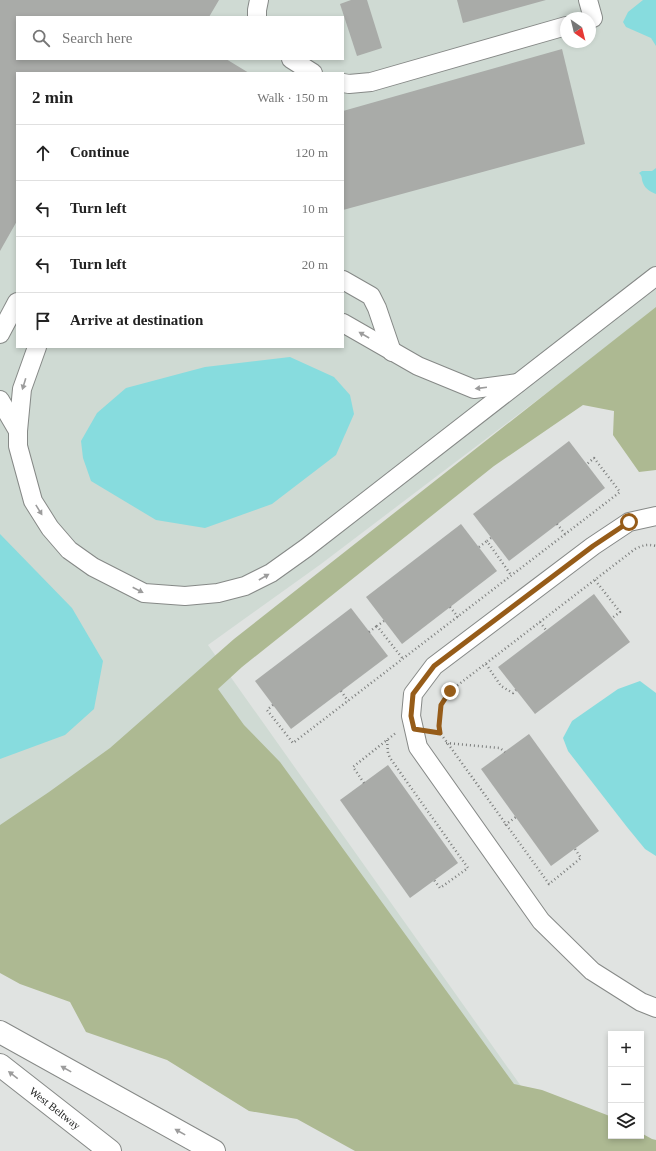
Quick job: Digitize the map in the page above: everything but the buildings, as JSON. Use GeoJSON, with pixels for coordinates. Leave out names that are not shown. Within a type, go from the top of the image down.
{"type":"FeatureCollection","features":[{"type":"Feature","properties":{"kind":"highway"},"geometry":{"type":"LineString","coordinates":[[0,1032],[214,1151]]}},
{"type":"Feature","properties":{"kind":"highway","name":"West Beltway"},"geometry":{"type":"LineString","coordinates":[[0,1065],[110,1151]]}},
{"type":"Feature","properties":{"kind":"lane"},"geometry":{"type":"LineString","coordinates":[[258,16],[257,10],[259,0]]}},
{"type":"Feature","properties":{"kind":"lane"},"geometry":{"type":"LineString","coordinates":[[588,0],[592,12]]}},
{"type":"Feature","properties":{"kind":"lane"},"geometry":{"type":"LineString","coordinates":[[344,83],[371,82],[560,28]]}},
{"type":"Feature","properties":{"kind":"lane"},"geometry":{"type":"LineString","coordinates":[[293,60],[311,72]]}},
{"type":"Feature","properties":{"kind":"lane"},"geometry":{"type":"LineString","coordinates":[[37,348],[22,389],[18,446],[33,501],[50,528],[69,550],[93,567],[144,593],[185,596],[218,593],[245,586],[259,580],[277,569],[656,276]]}},
{"type":"Feature","properties":{"kind":"lane"},"geometry":{"type":"LineString","coordinates":[[344,281],[371,296],[377,308],[392,352]]}},
{"type":"Feature","properties":{"kind":"lane"},"geometry":{"type":"LineString","coordinates":[[0,334],[16,304]]}},
{"type":"Feature","properties":{"kind":"lane"},"geometry":{"type":"LineString","coordinates":[[344,325],[418,366],[474,390],[519,383]]}},
{"type":"Feature","properties":{"kind":"lane"},"geometry":{"type":"LineString","coordinates":[[0,400],[18,431]]}},
{"type":"Feature","properties":{"kind":"lane"},"geometry":{"type":"LineString","coordinates":[[656,516],[629,522],[593,546],[434,666],[413,694],[411,716],[418,747],[541,921],[592,971],[641,1002],[656,1008]]}},
{"type":"Feature","properties":{"kind":"path"},"geometry":{"type":"LineString","coordinates":[[273,705],[267,710],[293,743],[620,492],[594,458],[587,464]]}},
{"type":"Feature","properties":{"kind":"path"},"geometry":{"type":"LineString","coordinates":[[557,524],[565,534]]}},
{"type":"Feature","properties":{"kind":"path"},"geometry":{"type":"LineString","coordinates":[[479,547],[492,538]]}},
{"type":"Feature","properties":{"kind":"path"},"geometry":{"type":"LineString","coordinates":[[487,541],[512,575]]}},
{"type":"Feature","properties":{"kind":"path"},"geometry":{"type":"LineString","coordinates":[[575,849],[581,858],[549,884],[446,743],[440,733],[439,726],[441,705],[450,691],[636,549],[643,545],[649,544],[656,546]]}},
{"type":"Feature","properties":{"kind":"path"},"geometry":{"type":"LineString","coordinates":[[595,580],[620,612],[612,618]]}},
{"type":"Feature","properties":{"kind":"path"},"geometry":{"type":"LineString","coordinates":[[450,607],[458,617]]}},
{"type":"Feature","properties":{"kind":"path"},"geometry":{"type":"LineString","coordinates":[[370,632],[384,621]]}},
{"type":"Feature","properties":{"kind":"path"},"geometry":{"type":"LineString","coordinates":[[540,622],[546,630]]}},
{"type":"Feature","properties":{"kind":"path"},"geometry":{"type":"LineString","coordinates":[[377,626],[403,659]]}},
{"type":"Feature","properties":{"kind":"path"},"geometry":{"type":"LineString","coordinates":[[486,664],[501,686],[513,693],[516,690]]}},
{"type":"Feature","properties":{"kind":"path"},"geometry":{"type":"LineString","coordinates":[[341,691],[348,701]]}},
{"type":"Feature","properties":{"kind":"path"},"geometry":{"type":"LineString","coordinates":[[364,782],[353,767],[402,728],[440,733]]}},
{"type":"Feature","properties":{"kind":"path"},"geometry":{"type":"LineString","coordinates":[[387,740],[390,758],[468,868],[440,888],[434,880]]}},
{"type":"Feature","properties":{"kind":"path"},"geometry":{"type":"LineString","coordinates":[[446,743],[500,748],[505,752]]}},
{"type":"Feature","properties":{"kind":"path"},"geometry":{"type":"LineString","coordinates":[[424,814],[428,811]]}},
{"type":"Feature","properties":{"kind":"path"},"geometry":{"type":"LineString","coordinates":[[505,825],[516,817]]}},
{"type":"Feature","properties":{"kind":"shaded area"},"geometry":{"type":"Polygon","coordinates":[[[0,0],[656,0],[656,310],[321,564],[208,645],[567,1151],[0,926],[0,0]]]}},
{"type":"Feature","properties":{"kind":"green space"},"geometry":{"type":"Polygon","coordinates":[[[656,307],[656,470],[639,472],[613,435],[614,411],[583,405],[494,466],[242,667],[218,689],[244,725],[280,762],[514,1084],[542,1090],[607,1115],[608,1139],[644,1139],[644,1135],[656,1140],[656,1151],[355,1151],[297,1119],[249,1111],[167,1060],[86,1032],[70,1002],[20,984],[0,973],[0,825],[110,748],[234,639],[656,307]]]}},
{"type":"Feature","properties":{"kind":"water"},"geometry":{"type":"Polygon","coordinates":[[[643,0],[656,0],[656,46],[651,38],[626,27],[623,22],[628,12],[643,0]]]}},
{"type":"Feature","properties":{"kind":"water"},"geometry":{"type":"Polygon","coordinates":[[[656,168],[656,194],[645,187],[639,173],[642,171],[652,171],[656,168]]]}},
{"type":"Feature","properties":{"kind":"water"},"geometry":{"type":"Polygon","coordinates":[[[290,357],[334,377],[350,395],[354,414],[336,455],[272,504],[205,528],[156,520],[91,481],[83,458],[81,441],[97,413],[126,388],[205,367],[290,357]]]}},
{"type":"Feature","properties":{"kind":"water"},"geometry":{"type":"Polygon","coordinates":[[[0,534],[72,608],[103,661],[94,709],[65,735],[0,759],[0,534]]]}},
{"type":"Feature","properties":{"kind":"water"},"geometry":{"type":"Polygon","coordinates":[[[640,681],[656,693],[656,856],[645,849],[627,827],[568,751],[563,738],[572,721],[618,689],[640,681]]]}},
{"type":"Feature","properties":{"kind":"route"},"geometry":{"type":"LineString","coordinates":[[450,691],[441,705],[439,726],[440,733],[414,729],[411,716],[413,694],[434,666],[593,546],[629,522]]}}]}
